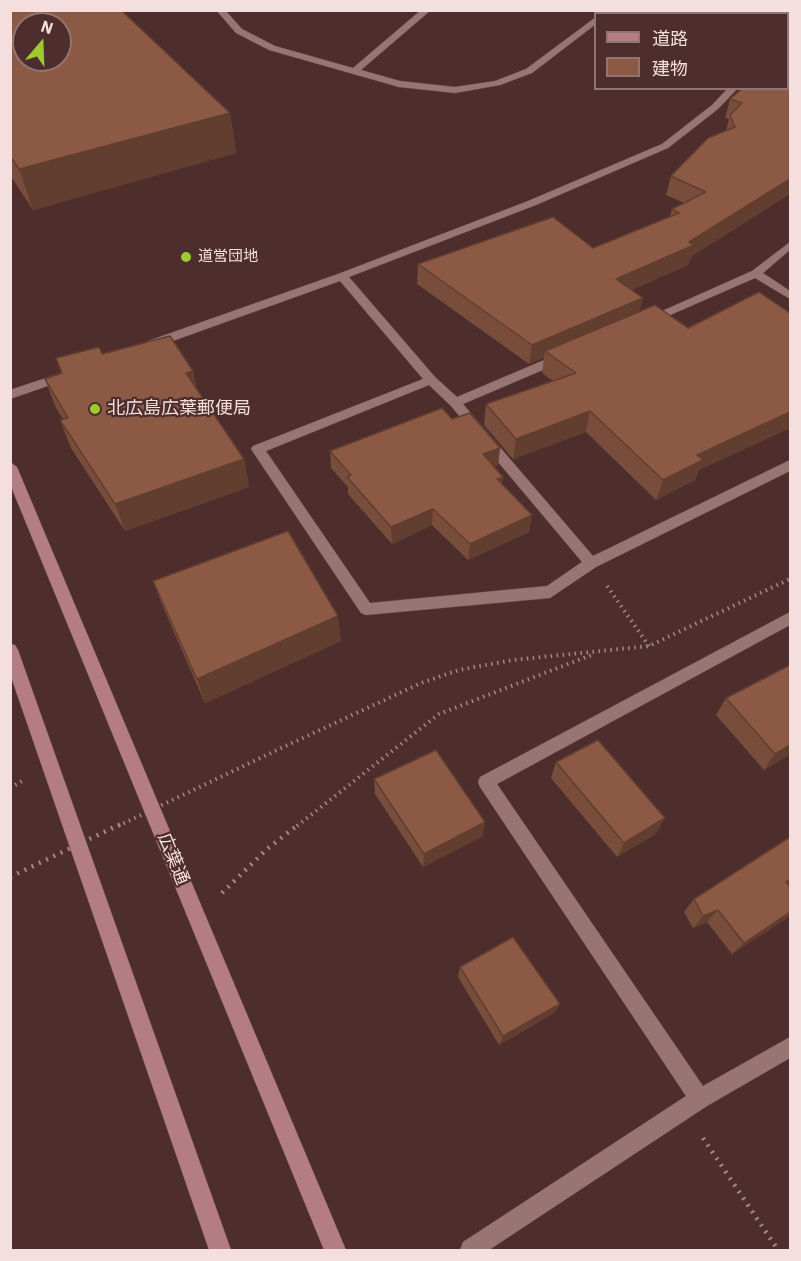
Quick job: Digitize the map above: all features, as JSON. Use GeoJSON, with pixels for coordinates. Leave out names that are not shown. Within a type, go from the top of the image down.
{"type":"FeatureCollection","features":[{"type":"Feature","properties":{"kind":"street"},"geometry":{"type":"LineString","coordinates":[[220,10],[239,31],[272,48],[399,84],[455,90],[496,83],[529,70],[594,21]]}},
{"type":"Feature","properties":{"kind":"street"},"geometry":{"type":"LineString","coordinates":[[354,72],[427,10]]}},
{"type":"Feature","properties":{"kind":"street"},"geometry":{"type":"LineString","coordinates":[[143,347],[342,276],[532,203],[665,146],[715,107],[732,90]]}},
{"type":"Feature","properties":{"kind":"street"},"geometry":{"type":"LineString","coordinates":[[638,324],[756,273],[790,245]]}},
{"type":"Feature","properties":{"kind":"street"},"geometry":{"type":"LineString","coordinates":[[756,273],[790,296]]}},
{"type":"Feature","properties":{"kind":"street"},"geometry":{"type":"LineString","coordinates":[[342,276],[431,380],[455,403],[591,563]]}},
{"type":"Feature","properties":{"kind":"street"},"geometry":{"type":"LineString","coordinates":[[455,403],[573,352]]}},
{"type":"Feature","properties":{"kind":"street"},"geometry":{"type":"LineString","coordinates":[[10,395],[77,371]]}},
{"type":"Feature","properties":{"kind":"street"},"geometry":{"type":"LineString","coordinates":[[431,380],[258,449],[366,609],[550,592],[591,563],[790,465]]}},
{"type":"Feature","properties":{"kind":"street","name":"広葉通"},"geometry":{"type":"LineString","coordinates":[[10,467],[335,1251]]}},
{"type":"Feature","properties":{"kind":"street"},"geometry":{"type":"LineString","coordinates":[[692,1104],[486,782],[790,618]]}},
{"type":"Feature","properties":{"kind":"street"},"geometry":{"type":"LineString","coordinates":[[10,650],[220,1251]]}},
{"type":"Feature","properties":{"kind":"street"},"geometry":{"type":"LineString","coordinates":[[471,1251],[692,1104],[790,1047]]}},
{"type":"Feature","properties":{"kind":"path"},"geometry":{"type":"LineString","coordinates":[[591,563],[649,646]]}},
{"type":"Feature","properties":{"kind":"path"},"geometry":{"type":"LineString","coordinates":[[10,877],[421,683],[459,670],[513,660],[649,646],[790,579]]}},
{"type":"Feature","properties":{"kind":"path"},"geometry":{"type":"LineString","coordinates":[[197,918],[267,849],[439,714],[600,651]]}},
{"type":"Feature","properties":{"kind":"path"},"geometry":{"type":"LineString","coordinates":[[692,1104],[778,1251]]}},
{"type":"Feature","properties":{"kind":"building"},"geometry":{"type":"Polygon","coordinates":[[[10,10],[121,10],[230,113],[19,169],[10,156],[10,10]]]}},
{"type":"Feature","properties":{"kind":"building"},"geometry":{"type":"Polygon","coordinates":[[[790,34],[790,179],[689,242],[694,245],[616,279],[643,298],[532,345],[418,264],[553,217],[593,248],[679,213],[672,209],[706,192],[671,176],[708,138],[735,127],[730,115],[742,103],[730,99],[741,90],[789,90],[790,34]]]}},
{"type":"Feature","properties":{"kind":"building"},"geometry":{"type":"Polygon","coordinates":[[[759,292],[790,313],[790,412],[697,455],[703,460],[663,480],[590,411],[516,439],[486,404],[576,373],[545,351],[655,305],[688,328],[759,292]]]}},
{"type":"Feature","properties":{"kind":"building"},"geometry":{"type":"Polygon","coordinates":[[[170,336],[193,371],[186,373],[244,459],[115,504],[60,420],[68,418],[45,379],[62,373],[56,358],[99,347],[102,354],[170,336]]]}},
{"type":"Feature","properties":{"kind":"building"},"geometry":{"type":"Polygon","coordinates":[[[442,408],[452,419],[470,413],[500,448],[483,454],[503,477],[497,479],[532,515],[470,544],[433,509],[391,527],[347,477],[351,475],[330,451],[442,408]]]}},
{"type":"Feature","properties":{"kind":"building"},"geometry":{"type":"Polygon","coordinates":[[[288,531],[338,616],[197,679],[153,581],[288,531]]]}},
{"type":"Feature","properties":{"kind":"building"},"geometry":{"type":"Polygon","coordinates":[[[790,665],[790,745],[775,754],[726,698],[790,665]]]}},
{"type":"Feature","properties":{"kind":"building"},"geometry":{"type":"Polygon","coordinates":[[[598,740],[665,818],[624,843],[556,762],[598,740]]]}},
{"type":"Feature","properties":{"kind":"building"},"geometry":{"type":"Polygon","coordinates":[[[436,750],[485,822],[424,854],[374,779],[436,750]]]}},
{"type":"Feature","properties":{"kind":"building"},"geometry":{"type":"Polygon","coordinates":[[[790,837],[790,880],[786,882],[790,887],[790,912],[744,943],[718,910],[703,916],[694,899],[790,837]]]}},
{"type":"Feature","properties":{"kind":"building"},"geometry":{"type":"Polygon","coordinates":[[[513,937],[560,1004],[503,1036],[460,967],[513,937]]]}},
{"type":"Feature","properties":{"kind":"place","name":"道営団地"},"geometry":{"type":"Point","coordinates":[186,257]}},
{"type":"Feature","properties":{"kind":"place","name":"北広島広葉郵便局"},"geometry":{"type":"Point","coordinates":[95,409]}}]}
